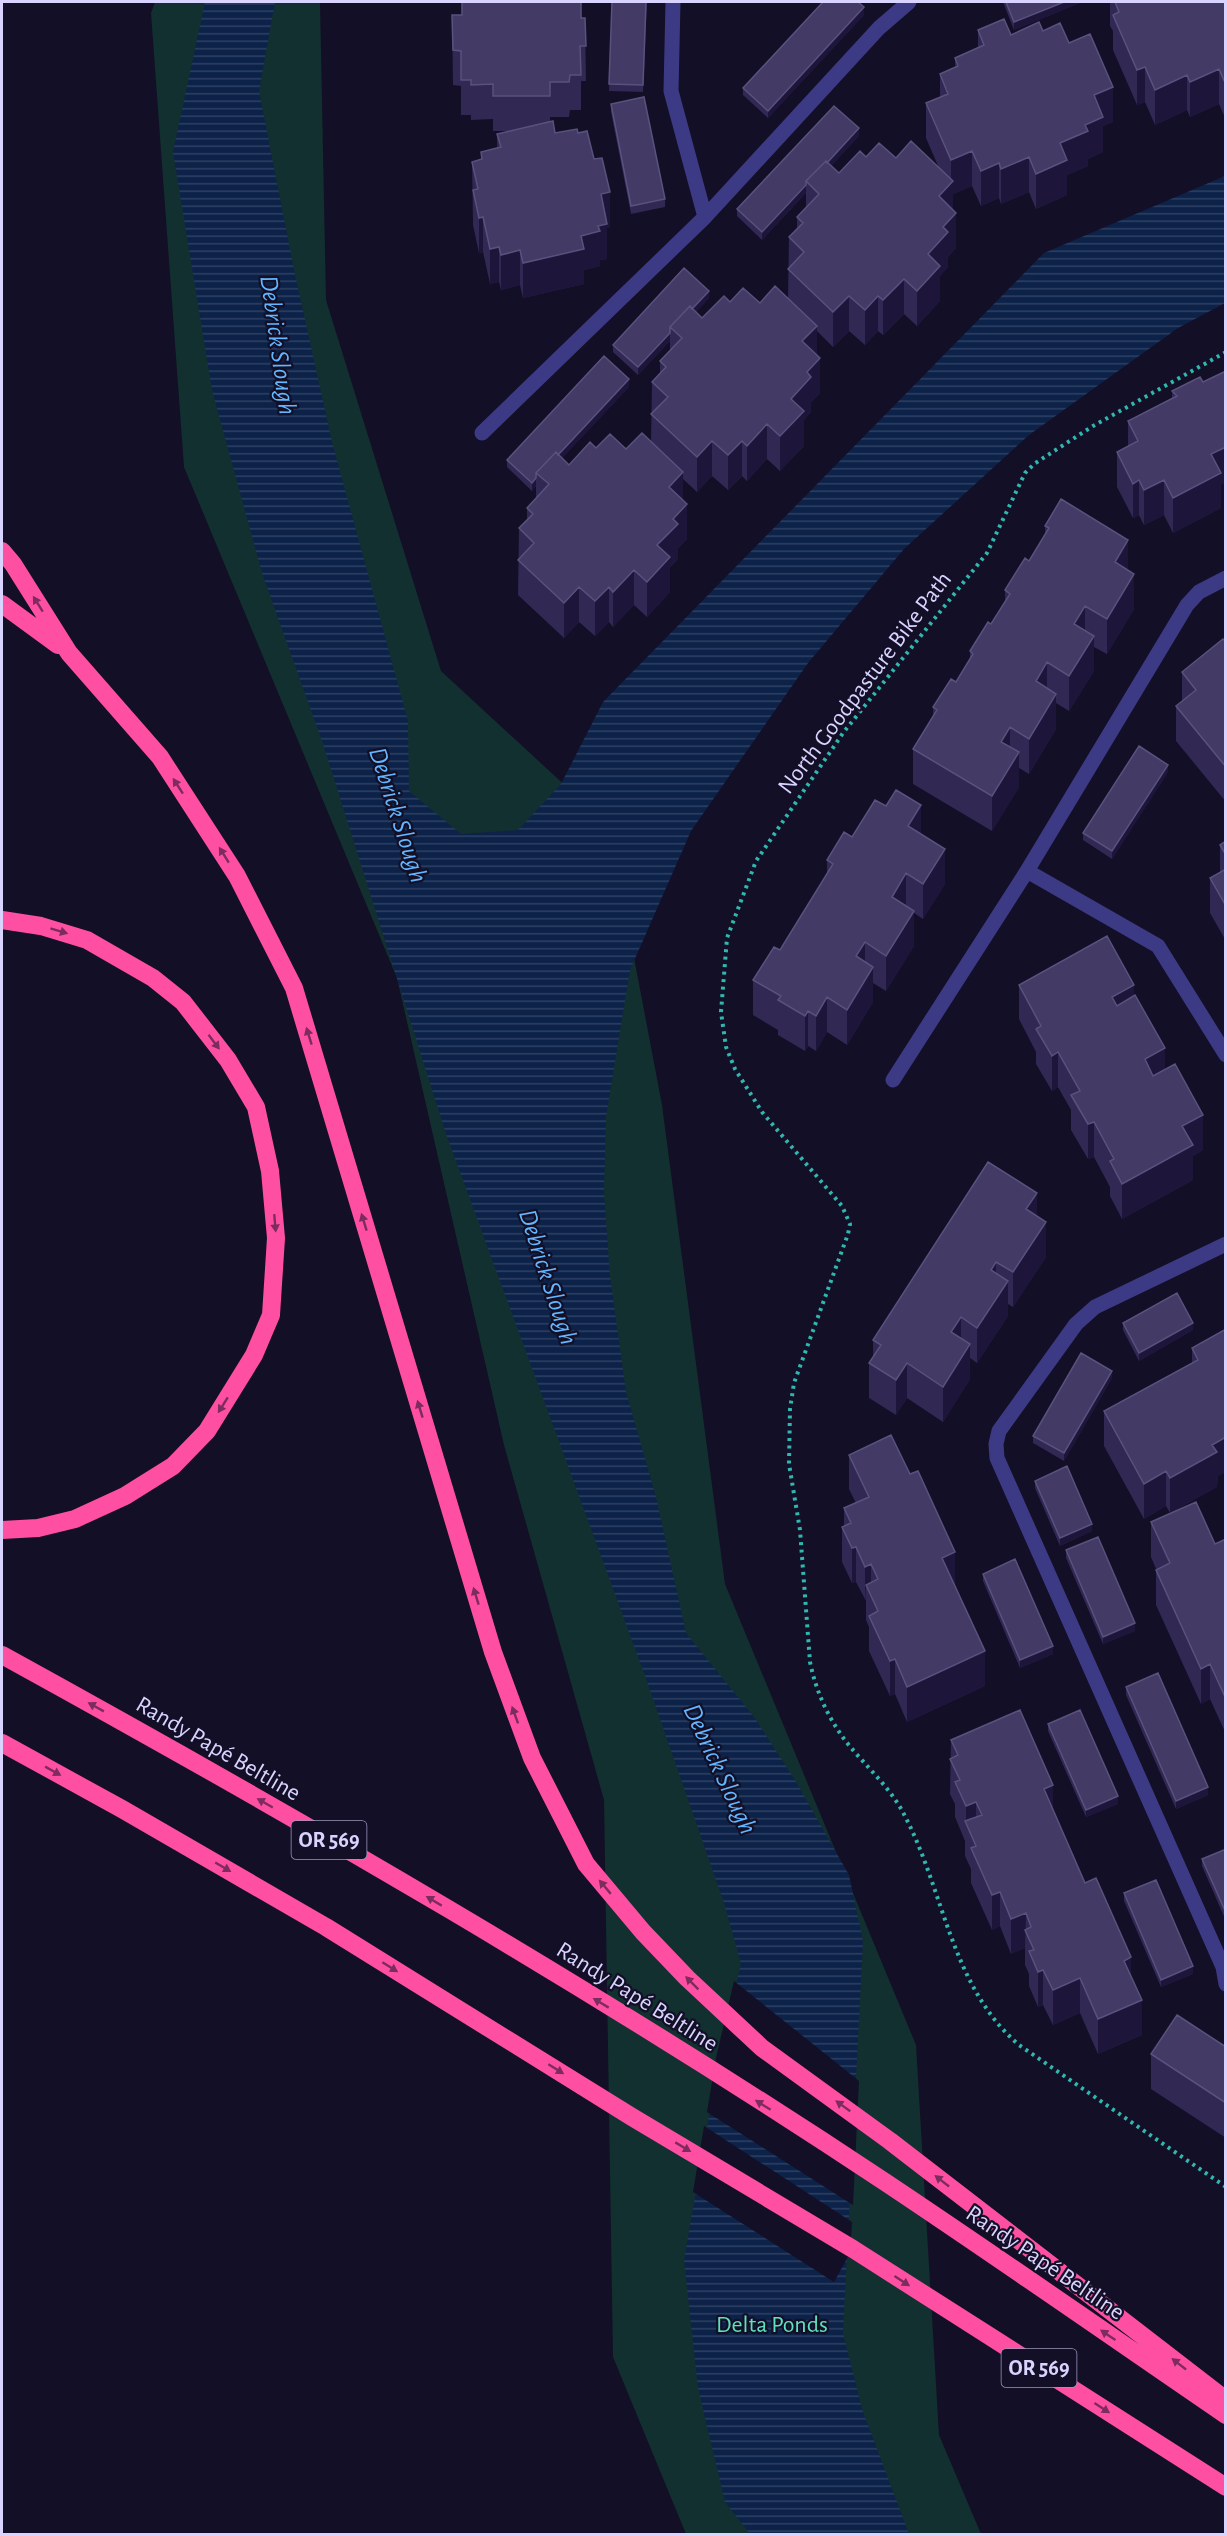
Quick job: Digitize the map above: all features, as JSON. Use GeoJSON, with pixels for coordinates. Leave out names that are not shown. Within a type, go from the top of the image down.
{"type":"FeatureCollection","features":[{"type":"Feature","properties":{"kind":"highway"},"geometry":{"type":"LineString","coordinates":[[2,551],[13,564],[69,653],[160,757],[237,876],[294,988],[493,1652],[516,1719],[537,1768],[586,1864],[643,1932],[722,2012],[762,2048],[890,2140],[1226,2400]]}},
{"type":"Feature","properties":{"kind":"highway"},"geometry":{"type":"LineString","coordinates":[[2,604],[69,653]]}},
{"type":"Feature","properties":{"kind":"highway"},"geometry":{"type":"LineString","coordinates":[[2,920],[41,926],[87,940],[153,978],[183,1002],[228,1060],[256,1107],[270,1171],[276,1238],[271,1315],[254,1355],[207,1431],[173,1466],[125,1496],[75,1520],[38,1528],[2,1530]]}},
{"type":"Feature","properties":{"kind":"highway","name":"Randy Papé Beltline"},"geometry":{"type":"LineString","coordinates":[[2,1655],[389,1874],[651,2033],[884,2181],[1226,2415]]}},
{"type":"Feature","properties":{"kind":"highway","name":"OR 569"},"geometry":{"type":"LineString","coordinates":[[2,1743],[326,1926],[632,2117],[853,2249],[1226,2487]]}},
{"type":"Feature","properties":{"kind":"lane"},"geometry":{"type":"LineString","coordinates":[[673,2],[671,91],[705,217]]}},
{"type":"Feature","properties":{"kind":"lane"},"geometry":{"type":"LineString","coordinates":[[482,433],[705,217],[879,28],[909,2]]}},
{"type":"Feature","properties":{"kind":"lane"},"geometry":{"type":"LineString","coordinates":[[893,1080],[1027,872],[1187,605],[1199,592],[1226,578]]}},
{"type":"Feature","properties":{"kind":"lane"},"geometry":{"type":"LineString","coordinates":[[1027,872],[1158,946],[1226,1055]]}},
{"type":"Feature","properties":{"kind":"lane"},"geometry":{"type":"LineString","coordinates":[[1226,1244],[1095,1307],[1076,1324],[999,1431],[996,1444],[997,1458],[1223,1967],[1226,1984]]}},
{"type":"Feature","properties":{"kind":"path","name":"North Goodpasture Bike Path"},"geometry":{"type":"LineString","coordinates":[[1226,352],[1093,426],[1034,464],[1025,473],[987,553],[843,733],[756,861],[724,951],[721,1012],[726,1047],[748,1092],[842,1206],[850,1224],[843,1250],[794,1383],[790,1409],[789,1464],[800,1530],[810,1662],[825,1708],[848,1744],[899,1805],[912,1832],[969,1980],[988,2013],[1002,2030],[1019,2045],[1226,2187]]}},
{"type":"Feature","properties":{"kind":"green space","name":"Delta Ponds"},"geometry":{"type":"Polygon","coordinates":[[[155,2],[320,2],[326,300],[441,671],[609,826],[662,1105],[725,1584],[916,2045],[939,2435],[981,2534],[686,2534],[613,2357],[604,1800],[504,1445],[397,978],[184,467],[151,13],[155,2]]]}},
{"type":"Feature","properties":{"kind":"water","name":"Debrick Slough"},"geometry":{"type":"Polygon","coordinates":[[[205,2],[275,2],[259,91],[294,270],[332,442],[408,721],[409,791],[461,834],[518,830],[561,784],[603,702],[1044,253],[1225,176],[1225,303],[1178,328],[1029,435],[904,549],[808,663],[691,831],[630,970],[606,1117],[604,1193],[610,1276],[626,1392],[656,1497],[686,1633],[754,1717],[795,1780],[849,1875],[863,1941],[843,2333],[862,2409],[909,2534],[750,2534],[725,2502],[698,2388],[684,2260],[719,2059],[741,1963],[724,1903],[644,1673],[446,1134],[323,744],[262,573],[212,390],[173,152],[205,2]]]}},
{"type":"Feature","properties":{"kind":"pier"},"geometry":{"type":"Polygon","coordinates":[[[734,1981],[859,2081],[853,2205],[707,2112],[716,2058],[734,1981]]]}},
{"type":"Feature","properties":{"kind":"pier"},"geometry":{"type":"Polygon","coordinates":[[[704,2126],[852,2222],[850,2253],[834,2282],[693,2192],[704,2126]]]}},
{"type":"Feature","properties":{"kind":"building"},"geometry":{"type":"Polygon","coordinates":[[[462,2],[581,2],[581,18],[585,18],[586,46],[580,46],[581,75],[570,75],[569,82],[550,82],[550,96],[493,96],[493,84],[471,85],[471,80],[461,80],[461,51],[453,50],[452,15],[462,15],[462,2]]]}},
{"type":"Feature","properties":{"kind":"building"},"geometry":{"type":"Polygon","coordinates":[[[612,2],[646,2],[643,85],[609,84],[612,2]]]}},
{"type":"Feature","properties":{"kind":"building"},"geometry":{"type":"Polygon","coordinates":[[[823,2],[858,2],[864,7],[768,111],[743,88],[823,2]]]}},
{"type":"Feature","properties":{"kind":"building"},"geometry":{"type":"Polygon","coordinates":[[[1006,2],[1064,2],[1014,22],[1006,2]]]}},
{"type":"Feature","properties":{"kind":"building"},"geometry":{"type":"Polygon","coordinates":[[[1115,2],[1226,2],[1226,85],[1219,69],[1190,82],[1187,75],[1155,90],[1145,67],[1137,70],[1113,15],[1119,12],[1115,2]]]}},
{"type":"Feature","properties":{"kind":"building"},"geometry":{"type":"Polygon","coordinates":[[[1004,19],[1011,35],[1039,22],[1043,31],[1060,23],[1069,43],[1090,34],[1113,87],[1094,95],[1103,117],[1085,125],[1088,131],[1060,143],[1067,160],[1036,174],[1029,157],[1001,169],[999,163],[981,171],[972,151],[951,160],[926,103],[948,94],[940,74],[958,66],[955,58],[984,45],[978,30],[1004,19]]]}},
{"type":"Feature","properties":{"kind":"building"},"geometry":{"type":"Polygon","coordinates":[[[644,97],[665,199],[631,206],[611,104],[644,97]]]}},
{"type":"Feature","properties":{"kind":"building"},"geometry":{"type":"Polygon","coordinates":[[[834,106],[859,128],[827,163],[826,161],[806,181],[806,185],[762,232],[737,209],[834,106]]]}},
{"type":"Feature","properties":{"kind":"building"},"geometry":{"type":"Polygon","coordinates":[[[553,121],[555,133],[577,129],[578,133],[587,131],[594,159],[602,158],[610,192],[601,194],[607,224],[598,226],[600,231],[581,236],[584,249],[523,263],[520,250],[501,255],[499,247],[490,249],[483,217],[479,218],[473,190],[478,189],[472,162],[482,159],[481,152],[501,147],[497,134],[553,121]]]}},
{"type":"Feature","properties":{"kind":"building"},"geometry":{"type":"Polygon","coordinates":[[[911,141],[953,181],[939,196],[956,213],[943,227],[948,232],[928,254],[940,266],[917,291],[904,279],[883,300],[878,296],[865,310],[849,296],[833,312],[788,269],[804,252],[789,237],[803,223],[797,217],[819,194],[806,181],[826,161],[839,173],[860,151],[866,157],[879,143],[896,158],[911,141]]]}},
{"type":"Feature","properties":{"kind":"building"},"geometry":{"type":"Polygon","coordinates":[[[684,268],[709,291],[692,309],[690,306],[670,327],[670,333],[638,367],[613,345],[684,268]]]}},
{"type":"Feature","properties":{"kind":"building"},"geometry":{"type":"Polygon","coordinates":[[[775,286],[817,326],[802,341],[820,358],[807,372],[811,377],[791,399],[804,411],[780,436],[767,424],[747,446],[742,441],[728,455],[712,441],[697,457],[651,414],[668,397],[652,382],[666,367],[660,361],[682,338],[670,327],[690,306],[702,318],[724,296],[730,302],[743,288],[760,303],[775,286]]]}},
{"type":"Feature","properties":{"kind":"building"},"geometry":{"type":"Polygon","coordinates":[[[604,356],[629,379],[558,455],[556,452],[536,473],[536,478],[532,483],[507,460],[604,356]]]}},
{"type":"Feature","properties":{"kind":"building"},"geometry":{"type":"Polygon","coordinates":[[[1226,371],[1226,447],[1211,454],[1221,473],[1173,498],[1164,480],[1144,490],[1139,480],[1133,484],[1117,452],[1138,441],[1128,421],[1177,396],[1172,391],[1200,377],[1203,382],[1226,371]]]}},
{"type":"Feature","properties":{"kind":"building"},"geometry":{"type":"Polygon","coordinates":[[[642,433],[683,472],[669,487],[687,504],[673,519],[678,524],[657,545],[670,557],[647,582],[634,570],[613,592],[609,587],[595,601],[579,587],[564,603],[518,560],[534,543],[519,528],[533,514],[527,508],[549,484],[536,473],[556,452],[569,465],[590,442],[596,448],[610,434],[626,449],[642,433]]]}},
{"type":"Feature","properties":{"kind":"building"},"geometry":{"type":"Polygon","coordinates":[[[1061,499],[1128,540],[1115,562],[1134,574],[1107,619],[1085,606],[1074,624],[1094,636],[1069,676],[1047,662],[1036,681],[1056,694],[1029,739],[1010,727],[1001,742],[1019,752],[992,796],[913,749],[937,710],[933,707],[951,679],[956,682],[973,654],[970,651],[988,622],[991,624],[1010,594],[1005,590],[1025,558],[1029,561],[1049,528],[1045,526],[1061,499]]]}},
{"type":"Feature","properties":{"kind":"building"},"geometry":{"type":"Polygon","coordinates":[[[1223,639],[1226,642],[1226,767],[1176,706],[1196,690],[1182,672],[1223,639]]]}},
{"type":"Feature","properties":{"kind":"building"},"geometry":{"type":"Polygon","coordinates":[[[1139,746],[1168,765],[1112,851],[1083,833],[1139,746]]]}},
{"type":"Feature","properties":{"kind":"building"},"geometry":{"type":"Polygon","coordinates":[[[896,790],[921,805],[908,826],[945,849],[923,884],[906,873],[892,897],[914,911],[886,956],[865,942],[856,956],[873,967],[847,1010],[827,997],[816,1016],[808,1011],[805,1016],[778,1000],[781,996],[753,980],[774,947],[780,950],[833,864],[827,860],[844,832],[852,837],[875,800],[886,806],[896,790]]]}},
{"type":"Feature","properties":{"kind":"building"},"geometry":{"type":"Polygon","coordinates":[[[1226,841],[1226,855],[1220,845],[1226,841]]]}},
{"type":"Feature","properties":{"kind":"building"},"geometry":{"type":"Polygon","coordinates":[[[1226,869],[1226,906],[1210,878],[1226,869]]]}},
{"type":"Feature","properties":{"kind":"building"},"geometry":{"type":"Polygon","coordinates":[[[1107,936],[1134,985],[1112,997],[1117,1006],[1135,995],[1165,1048],[1145,1059],[1153,1076],[1175,1064],[1203,1115],[1182,1126],[1193,1145],[1122,1184],[1110,1161],[1114,1159],[1094,1122],[1088,1124],[1071,1095],[1080,1091],[1058,1052],[1052,1056],[1036,1029],[1041,1026],[1019,985],[1107,936]]]}},
{"type":"Feature","properties":{"kind":"building"},"geometry":{"type":"Polygon","coordinates":[[[988,1162],[1037,1193],[1026,1209],[1046,1222],[1013,1272],[996,1262],[991,1270],[1008,1281],[977,1328],[961,1317],[951,1332],[970,1344],[943,1387],[907,1363],[896,1380],[869,1363],[881,1345],[873,1340],[988,1162]]]}},
{"type":"Feature","properties":{"kind":"building"},"geometry":{"type":"Polygon","coordinates":[[[1177,1293],[1193,1323],[1139,1353],[1123,1323],[1177,1293]]]}},
{"type":"Feature","properties":{"kind":"building"},"geometry":{"type":"Polygon","coordinates":[[[1226,1329],[1226,1437],[1212,1445],[1217,1452],[1170,1478],[1166,1471],[1144,1484],[1104,1411],[1198,1360],[1192,1348],[1226,1329]]]}},
{"type":"Feature","properties":{"kind":"building"},"geometry":{"type":"Polygon","coordinates":[[[1081,1353],[1112,1371],[1064,1453],[1033,1436],[1081,1353]]]}},
{"type":"Feature","properties":{"kind":"building"},"geometry":{"type":"Polygon","coordinates":[[[891,1435],[910,1474],[918,1471],[955,1552],[942,1558],[985,1651],[907,1687],[895,1659],[890,1661],[869,1616],[878,1611],[866,1585],[878,1579],[871,1564],[865,1567],[856,1547],[852,1548],[842,1527],[851,1523],[844,1508],[869,1497],[849,1455],[891,1435]]]}},
{"type":"Feature","properties":{"kind":"building"},"geometry":{"type":"Polygon","coordinates":[[[1067,1466],[1092,1524],[1060,1538],[1035,1481],[1067,1466]]]}},
{"type":"Feature","properties":{"kind":"building"},"geometry":{"type":"Polygon","coordinates":[[[1196,1502],[1215,1544],[1226,1539],[1226,1699],[1210,1664],[1201,1669],[1156,1570],[1170,1563],[1151,1522],[1196,1502]]]}},
{"type":"Feature","properties":{"kind":"building"},"geometry":{"type":"Polygon","coordinates":[[[1098,1537],[1135,1623],[1103,1637],[1066,1550],[1098,1537]]]}},
{"type":"Feature","properties":{"kind":"building"},"geometry":{"type":"Polygon","coordinates":[[[1015,1559],[1053,1646],[1020,1660],[983,1574],[1015,1559]]]}},
{"type":"Feature","properties":{"kind":"building"},"geometry":{"type":"Polygon","coordinates":[[[1158,1673],[1208,1787],[1176,1801],[1126,1687],[1158,1673]]]}},
{"type":"Feature","properties":{"kind":"building"},"geometry":{"type":"Polygon","coordinates":[[[1020,1710],[1053,1785],[1044,1789],[1085,1883],[1096,1878],[1131,1957],[1124,1961],[1142,2000],[1098,2019],[1080,1978],[1053,1990],[1043,1970],[1038,1972],[1029,1951],[1034,1950],[1025,1930],[1031,1927],[1026,1913],[1011,1919],[1000,1892],[992,1895],[971,1848],[976,1846],[965,1821],[982,1815],[976,1802],[966,1806],[955,1782],[960,1780],[950,1759],[958,1755],[951,1740],[1020,1710]]]}},
{"type":"Feature","properties":{"kind":"building"},"geometry":{"type":"Polygon","coordinates":[[[1080,1710],[1118,1796],[1086,1810],[1048,1724],[1080,1710]]]}},
{"type":"Feature","properties":{"kind":"building"},"geometry":{"type":"Polygon","coordinates":[[[1226,1849],[1226,1913],[1202,1859],[1226,1849]]]}},
{"type":"Feature","properties":{"kind":"building"},"geometry":{"type":"Polygon","coordinates":[[[1156,1880],[1193,1966],[1161,1980],[1124,1893],[1156,1880]]]}},
{"type":"Feature","properties":{"kind":"building"},"geometry":{"type":"Polygon","coordinates":[[[1177,2015],[1226,2047],[1226,2103],[1151,2054],[1177,2015]]]}}]}
